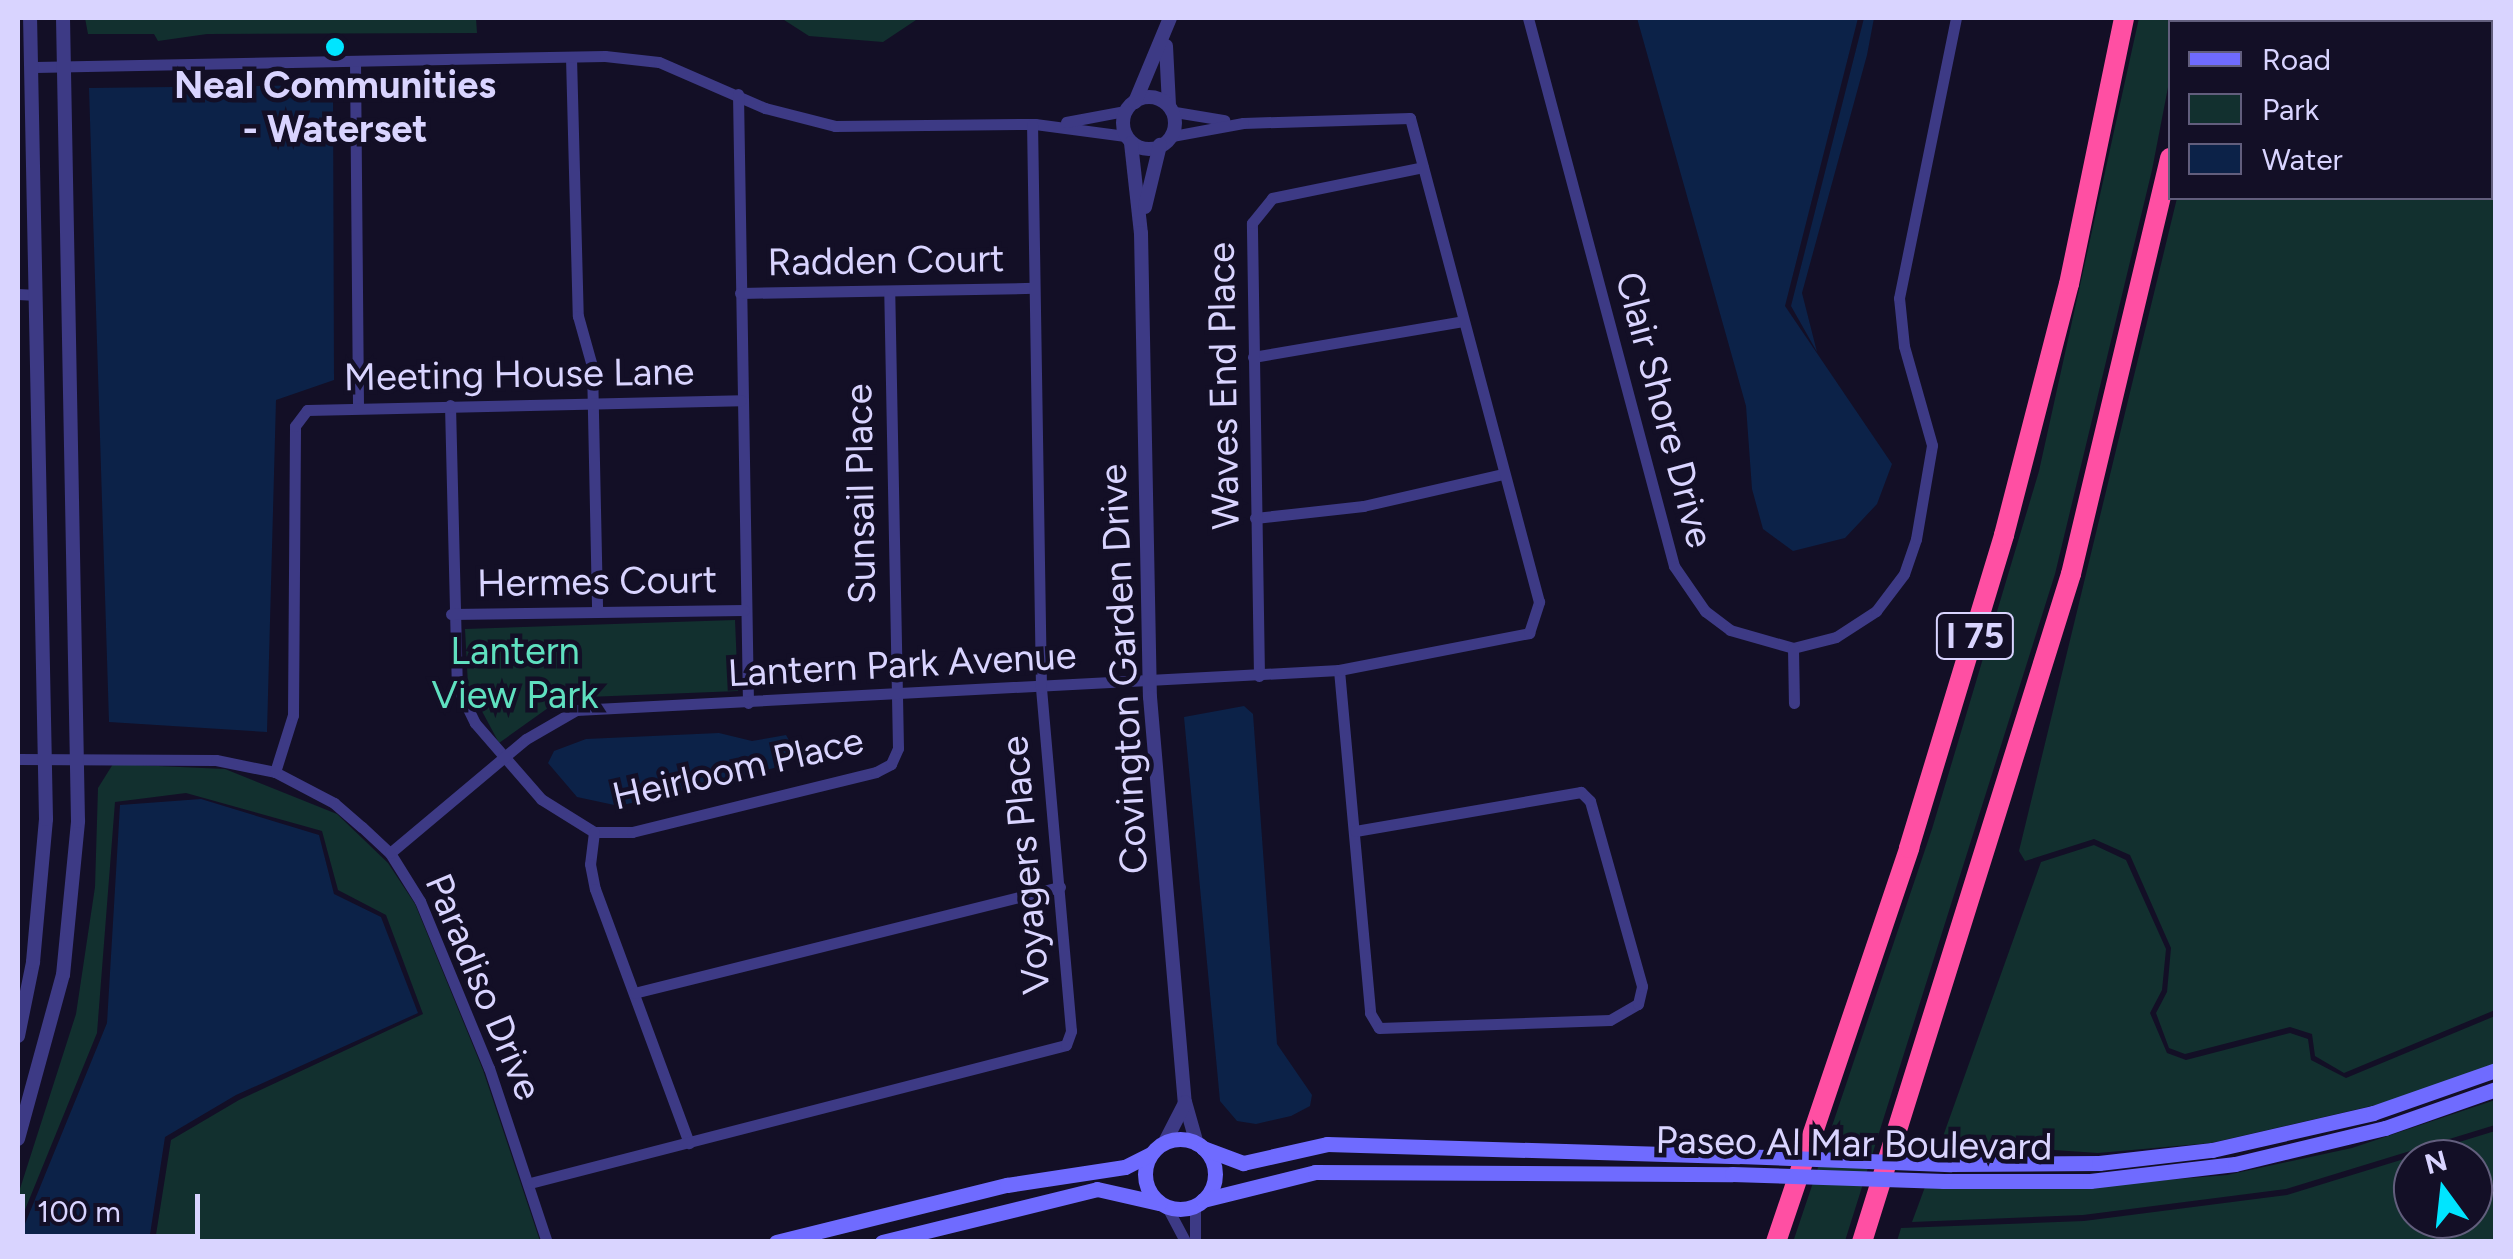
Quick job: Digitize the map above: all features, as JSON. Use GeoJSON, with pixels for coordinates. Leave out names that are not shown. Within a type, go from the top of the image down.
{"type":"FeatureCollection","features":[{"type":"Feature","properties":{"kind":"highway","name":"I 75"},"geometry":{"type":"LineString","coordinates":[[1776,1242],[1909,848],[1999,553],[2068,284],[2124,18]]}},
{"type":"Feature","properties":{"kind":"highway","name":"I 75"},"geometry":{"type":"LineString","coordinates":[[1862,1242],[2071,574],[2168,166]]}},
{"type":"Feature","properties":{"kind":"main road","name":"Paseo Al Mar Boulevard"},"geometry":{"type":"LineString","coordinates":[[1200,1146],[1243,1163],[1327,1144],[2039,1166],[2142,1159],[2262,1140],[2373,1113],[2496,1070]]}},
{"type":"Feature","properties":{"kind":"main road","name":"Paseo Al Mar Boulevard"},"geometry":{"type":"LineString","coordinates":[[1199,1203],[1295,1172],[2090,1181],[2235,1164],[2358,1136],[2496,1089]]}},
{"type":"Feature","properties":{"kind":"main road"},"geometry":{"type":"LineString","coordinates":[[776,1242],[1007,1184],[1125,1167],[1165,1142],[1200,1146],[1215,1174],[1199,1203],[1164,1205],[1097,1188],[882,1242]]}},
{"type":"Feature","properties":{"kind":"main road"},"geometry":{"type":"LineString","coordinates":[[1151,1154],[1145,1180],[1164,1205]]}},
{"type":"Feature","properties":{"kind":"street"},"geometry":{"type":"LineString","coordinates":[[18,1036],[40,899],[43,757],[35,67],[30,18]]}},
{"type":"Feature","properties":{"kind":"street"},"geometry":{"type":"LineString","coordinates":[[18,1140],[63,975],[74,902],[76,756],[63,18]]}},
{"type":"Feature","properties":{"kind":"street","name":"Clair Shore Drive"},"geometry":{"type":"LineString","coordinates":[[1528,18],[1674,566],[1705,611],[1730,630],[1793,648]]}},
{"type":"Feature","properties":{"kind":"street"},"geometry":{"type":"LineString","coordinates":[[1794,703],[1793,648],[1836,636],[1876,611],[1904,574],[1916,539],[1932,445],[1904,346],[1899,298],[1956,18]]}},
{"type":"Feature","properties":{"kind":"street","name":"Covington Garden Drive"},"geometry":{"type":"LineString","coordinates":[[1169,19],[1129,106],[1128,140],[1142,232],[1150,682],[1185,1102],[1200,1146]]}},
{"type":"Feature","properties":{"kind":"street","name":"Covington Garden Drive"},"geometry":{"type":"LineString","coordinates":[[1142,232],[1172,109],[1164,82],[1169,19]]}},
{"type":"Feature","properties":{"kind":"street"},"geometry":{"type":"LineString","coordinates":[[35,67],[571,56],[659,62],[738,94],[835,126],[1032,124],[1128,140],[1167,140],[1243,123]]}},
{"type":"Feature","properties":{"kind":"street"},"geometry":{"type":"LineString","coordinates":[[571,56],[578,316],[593,401],[598,611]]}},
{"type":"Feature","properties":{"kind":"street"},"geometry":{"type":"LineString","coordinates":[[355,61],[358,408]]}},
{"type":"Feature","properties":{"kind":"street"},"geometry":{"type":"LineString","coordinates":[[738,94],[740,400],[748,702]]}},
{"type":"Feature","properties":{"kind":"street"},"geometry":{"type":"LineString","coordinates":[[1046,125],[1129,106],[1172,109],[1243,123]]}},
{"type":"Feature","properties":{"kind":"street","name":"Lantern Park Avenue"},"geometry":{"type":"LineString","coordinates":[[390,854],[502,758],[576,710],[1339,670],[1528,633],[1539,602],[1410,118],[1243,123]]}},
{"type":"Feature","properties":{"kind":"street","name":"Voyagers Place"},"geometry":{"type":"LineString","coordinates":[[530,1183],[1066,1045],[1071,1031],[1040,688],[1032,124]]}},
{"type":"Feature","properties":{"kind":"street","name":"Waves End Place"},"geometry":{"type":"LineString","coordinates":[[1258,676],[1252,223],[1263,203],[1423,167]]}},
{"type":"Feature","properties":{"kind":"street","name":"Radden Court"},"geometry":{"type":"LineString","coordinates":[[740,293],[1034,288]]}},
{"type":"Feature","properties":{"kind":"street","name":"Sunsail Place"},"geometry":{"type":"LineString","coordinates":[[889,292],[894,696]]}},
{"type":"Feature","properties":{"kind":"street"},"geometry":{"type":"LineString","coordinates":[[18,294],[36,295]]}},
{"type":"Feature","properties":{"kind":"street"},"geometry":{"type":"LineString","coordinates":[[1253,357],[1463,321]]}},
{"type":"Feature","properties":{"kind":"street","name":"Meeting House Lane"},"geometry":{"type":"LineString","coordinates":[[275,772],[292,715],[295,426],[308,410],[740,400]]}},
{"type":"Feature","properties":{"kind":"street","name":"Heirloom Place"},"geometry":{"type":"LineString","coordinates":[[450,406],[451,614],[457,686],[502,758],[541,800],[594,832],[632,832],[876,772],[897,756],[894,696]]}},
{"type":"Feature","properties":{"kind":"street"},"geometry":{"type":"LineString","coordinates":[[1255,518],[1363,506],[1504,474]]}},
{"type":"Feature","properties":{"kind":"street","name":"Hermes Court"},"geometry":{"type":"LineString","coordinates":[[451,614],[744,610]]}},
{"type":"Feature","properties":{"kind":"street"},"geometry":{"type":"LineString","coordinates":[[1339,670],[1370,1012],[1379,1028],[1610,1020],[1638,1004],[1642,986],[1590,801],[1581,792],[1355,831]]}},
{"type":"Feature","properties":{"kind":"street","name":"Paradiso Drive"},"geometry":{"type":"LineString","coordinates":[[18,758],[216,760],[275,772],[334,802],[390,854],[427,918],[530,1183],[546,1242]]}},
{"type":"Feature","properties":{"kind":"street"},"geometry":{"type":"LineString","coordinates":[[594,832],[590,864],[596,889],[688,1143]]}},
{"type":"Feature","properties":{"kind":"street"},"geometry":{"type":"LineString","coordinates":[[634,993],[1060,887]]}},
{"type":"Feature","properties":{"kind":"street"},"geometry":{"type":"LineString","coordinates":[[1165,1142],[1185,1102]]}},
{"type":"Feature","properties":{"kind":"street"},"geometry":{"type":"LineString","coordinates":[[1195,1242],[1199,1203]]}},
{"type":"Feature","properties":{"kind":"street"},"geometry":{"type":"LineString","coordinates":[[1164,1205],[1186,1242]]}},
{"type":"Feature","properties":{"kind":"green space"},"geometry":{"type":"Polygon","coordinates":[[[85,18],[476,18],[477,33],[207,34],[158,41],[154,34],[88,34],[85,18]]]}},
{"type":"Feature","properties":{"kind":"green space"},"geometry":{"type":"Polygon","coordinates":[[[781,18],[919,18],[883,42],[809,36],[781,18]]]}},
{"type":"Feature","properties":{"kind":"green space"},"geometry":{"type":"Polygon","coordinates":[[[2139,18],[2182,18],[2168,20],[2168,87],[2152,170],[2055,574],[1845,1241],[1793,1242],[1932,829],[2039,471],[2139,18]]]}},
{"type":"Feature","properties":{"kind":"green space"},"geometry":{"type":"Polygon","coordinates":[[[2495,18],[2495,1010],[2344,1073],[2315,1056],[2312,1034],[2290,1027],[2185,1054],[2169,1048],[2156,1013],[2167,992],[2171,948],[2130,855],[2094,839],[2025,861],[2019,851],[2177,200],[2493,200],[2493,20],[2220,20],[2495,18]]]}},
{"type":"Feature","properties":{"kind":"green space","name":"Lantern View Park"},"geometry":{"type":"Polygon","coordinates":[[[735,620],[738,691],[562,698],[499,743],[468,685],[465,629],[735,620]]]}},
{"type":"Feature","properties":{"kind":"green space"},"geometry":{"type":"Polygon","coordinates":[[[113,764],[225,769],[337,814],[388,863],[415,904],[483,1070],[540,1241],[155,1241],[171,1140],[239,1100],[423,1014],[386,915],[338,890],[322,831],[186,793],[115,802],[97,1033],[18,1227],[18,1195],[76,1014],[95,887],[98,788],[113,764]]]}},
{"type":"Feature","properties":{"kind":"green space"},"geometry":{"type":"Polygon","coordinates":[[[2094,845],[2126,860],[2166,949],[2162,990],[2150,1013],[2167,1053],[2186,1060],[2290,1033],[2308,1039],[2311,1060],[2346,1078],[2495,1016],[2495,1066],[2380,1104],[2211,1143],[2098,1153],[1941,1142],[2041,862],[2094,845]]]}},
{"type":"Feature","properties":{"kind":"green space"},"geometry":{"type":"Polygon","coordinates":[[[2495,1100],[2495,1125],[2449,1139],[2393,1139],[2393,1156],[2286,1189],[2083,1215],[1912,1222],[1925,1187],[2058,1189],[2227,1175],[2352,1148],[2495,1100]]]}},
{"type":"Feature","properties":{"kind":"green space"},"geometry":{"type":"Polygon","coordinates":[[[2495,1131],[2495,1241],[1897,1241],[1901,1228],[2084,1221],[2287,1195],[2393,1162],[2393,1239],[2493,1239],[2493,1139],[2469,1139],[2495,1131]]]}},
{"type":"Feature","properties":{"kind":"water"},"geometry":{"type":"Polygon","coordinates":[[[1637,18],[1858,18],[1785,306],[1892,464],[1877,504],[1845,538],[1793,551],[1763,529],[1752,489],[1746,406],[1637,18]]]}},
{"type":"Feature","properties":{"kind":"water"},"geometry":{"type":"Polygon","coordinates":[[[1864,18],[1874,18],[1867,55],[1802,293],[1817,352],[1791,306],[1864,18]]]}},
{"type":"Feature","properties":{"kind":"water"},"geometry":{"type":"Polygon","coordinates":[[[333,85],[334,380],[276,400],[267,732],[109,722],[89,88],[333,85]]]}},
{"type":"Feature","properties":{"kind":"water"},"geometry":{"type":"Polygon","coordinates":[[[1244,706],[1253,714],[1277,1044],[1312,1095],[1310,1106],[1291,1116],[1256,1124],[1237,1121],[1220,1101],[1184,717],[1244,706]]]}},
{"type":"Feature","properties":{"kind":"water"},"geometry":{"type":"Polygon","coordinates":[[[719,733],[752,741],[786,735],[795,751],[774,768],[619,806],[577,797],[548,763],[554,751],[586,739],[719,733]]]}},
{"type":"Feature","properties":{"kind":"water"},"geometry":{"type":"Polygon","coordinates":[[[201,799],[319,835],[334,894],[381,917],[418,1013],[236,1095],[165,1137],[149,1241],[18,1241],[107,1023],[120,805],[201,799]]]}},
{"type":"Feature","properties":{"kind":"place","name":"Neal Communities - Waterset"},"geometry":{"type":"Point","coordinates":[335,47]}}]}
